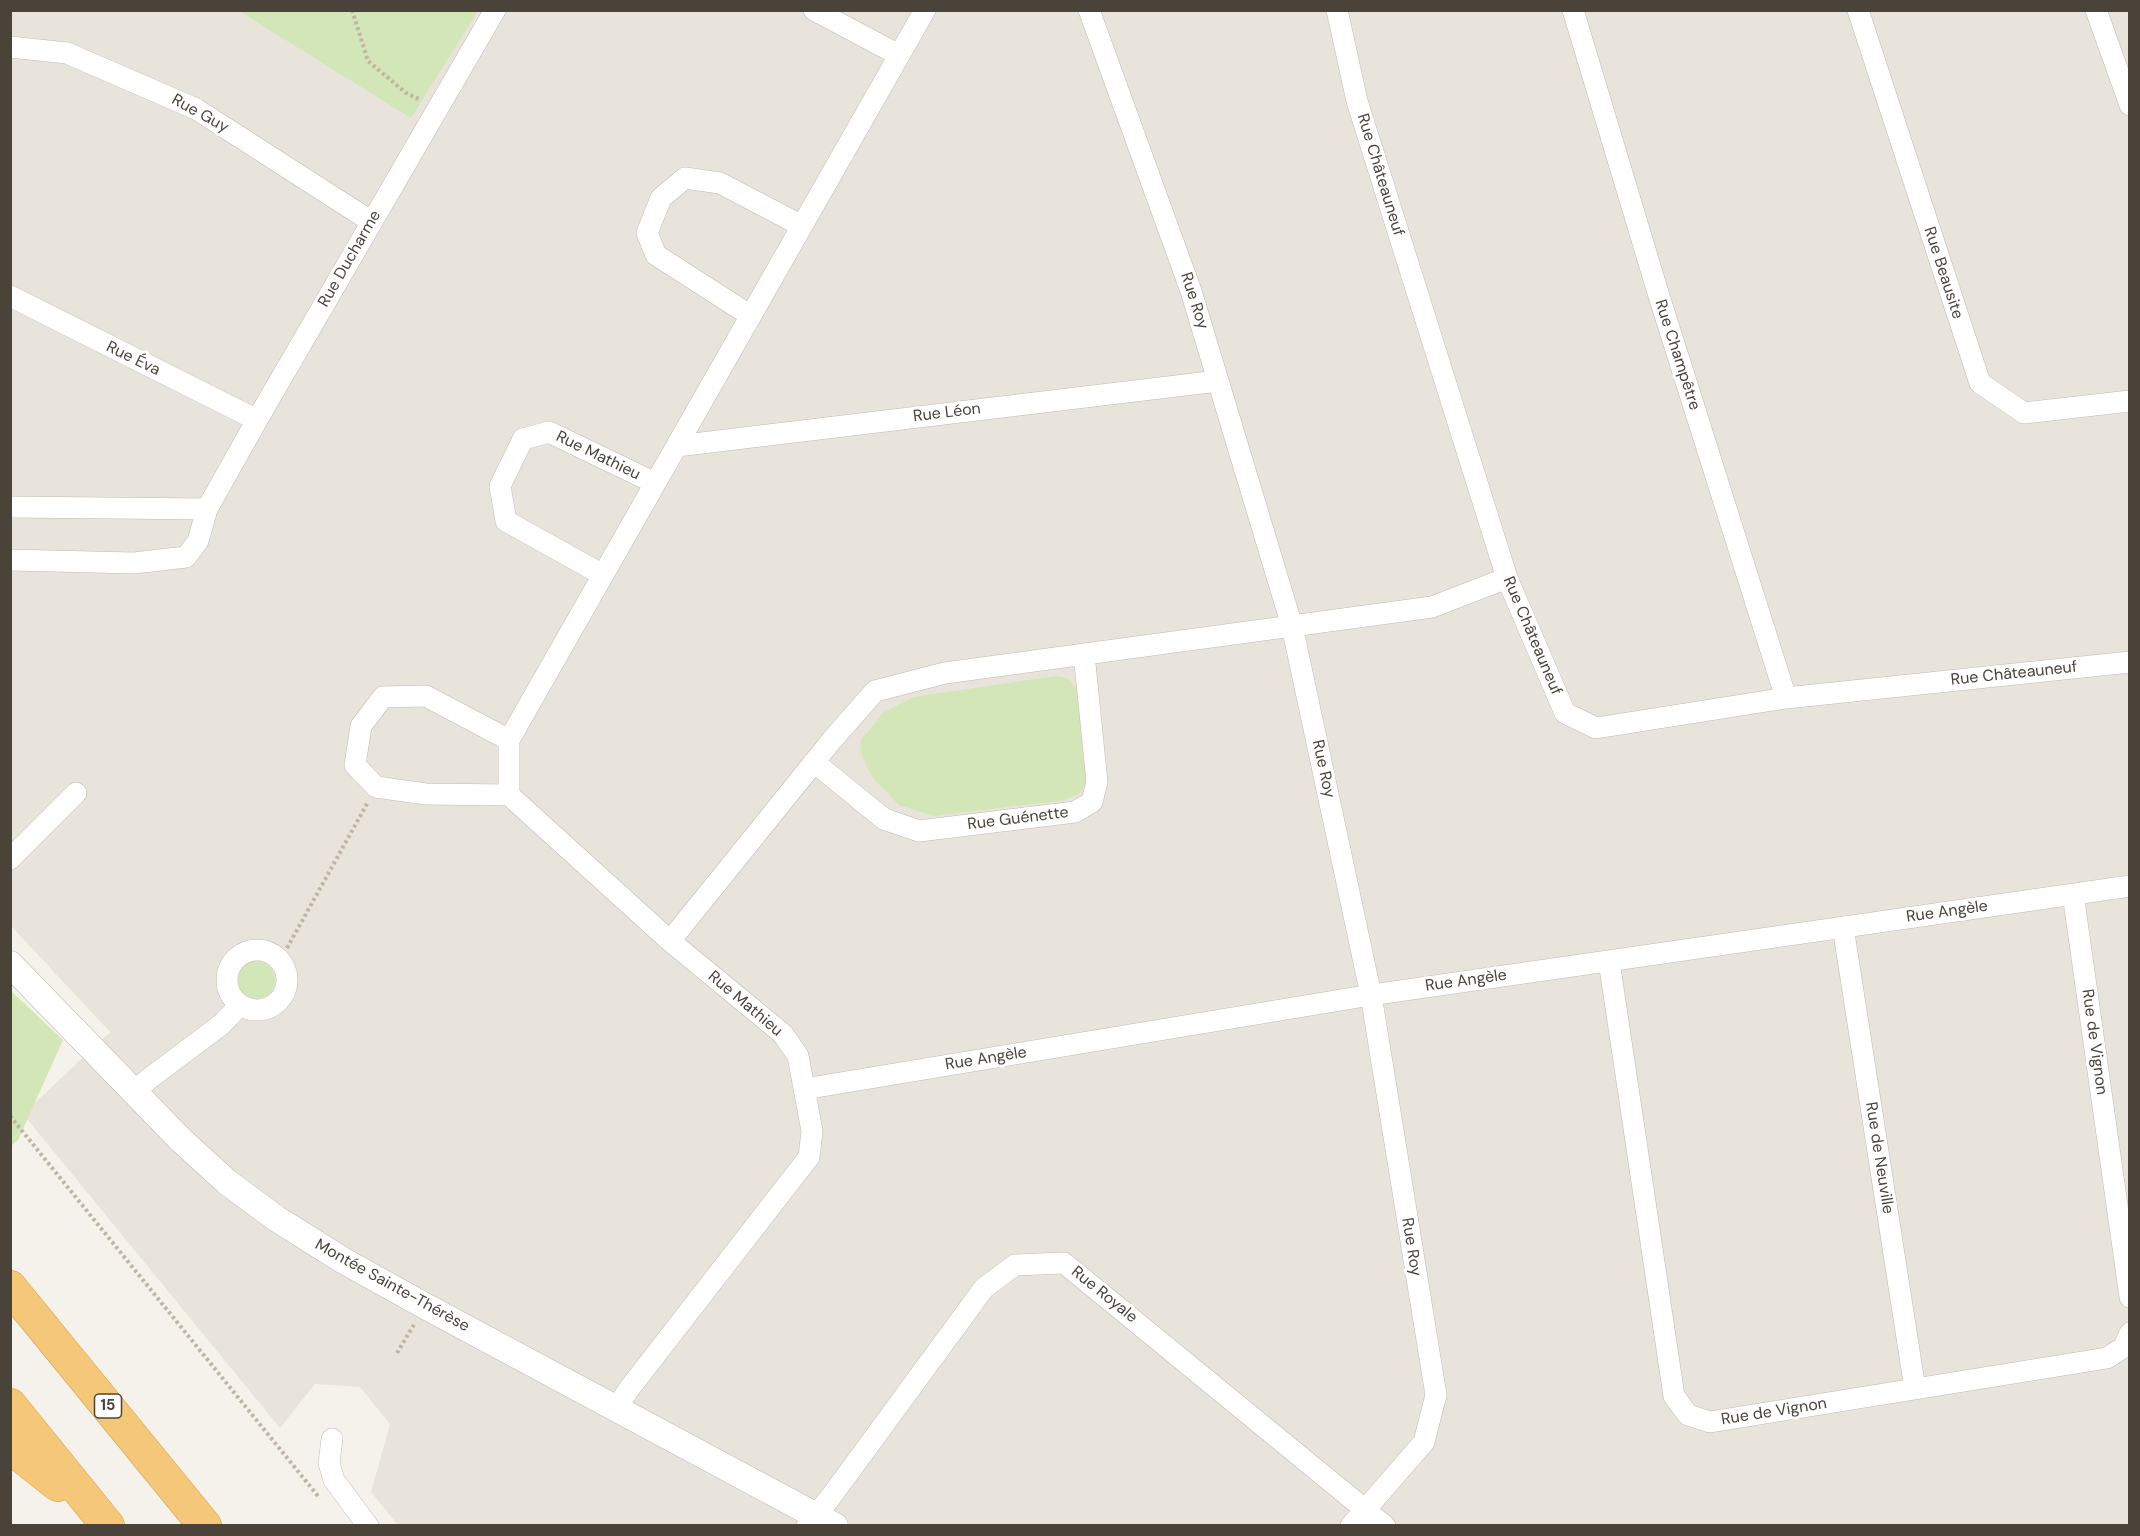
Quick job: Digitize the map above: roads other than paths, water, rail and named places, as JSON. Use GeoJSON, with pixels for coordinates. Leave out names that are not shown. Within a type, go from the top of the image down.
{"type":"FeatureCollection","features":[{"type":"Feature","properties":{"kind":"highway","name":"15"},"geometry":{"type":"LineString","coordinates":[[10,1287],[204,1526]]}},
{"type":"Feature","properties":{"kind":"highway"},"geometry":{"type":"LineString","coordinates":[[10,1405],[108,1525]]}},
{"type":"Feature","properties":{"kind":"highway"},"geometry":{"type":"LineString","coordinates":[[10,1447],[108,1525]]}},
{"type":"Feature","properties":{"kind":"street","name":"Rue Ducharme"},"geometry":{"type":"LineString","coordinates":[[10,560],[134,563],[186,557],[198,541],[207,509],[257,420],[495,10]]}},
{"type":"Feature","properties":{"kind":"street"},"geometry":{"type":"LineString","coordinates":[[814,10],[900,55]]}},
{"type":"Feature","properties":{"kind":"street","name":"Rue Mathieu"},"geometry":{"type":"LineString","coordinates":[[616,1409],[629,1389],[809,1157],[812,1131],[798,1056],[783,1034],[670,941],[509,795],[509,740],[925,10]]}},
{"type":"Feature","properties":{"kind":"street","name":"Rue Roy"},"geometry":{"type":"LineString","coordinates":[[1089,10],[1191,291],[1292,626],[1371,994],[1436,1395],[1424,1442],[1351,1526]]}},
{"type":"Feature","properties":{"kind":"street","name":"Rue Châteauneuf"},"geometry":{"type":"LineString","coordinates":[[1337,10],[1357,101],[1507,578],[1565,713],[1596,728],[1786,698],[2130,662]]}},
{"type":"Feature","properties":{"kind":"street","name":"Rue Champêtre"},"geometry":{"type":"LineString","coordinates":[[1573,10],[1662,307],[1786,698]]}},
{"type":"Feature","properties":{"kind":"street","name":"Rue Beausite"},"geometry":{"type":"LineString","coordinates":[[1858,10],[1980,383],[2024,413],[2130,401]]}},
{"type":"Feature","properties":{"kind":"street"},"geometry":{"type":"LineString","coordinates":[[2096,10],[2130,105]]}},
{"type":"Feature","properties":{"kind":"street","name":"Rue Guy"},"geometry":{"type":"LineString","coordinates":[[10,47],[67,53],[196,109],[372,222]]}},
{"type":"Feature","properties":{"kind":"street"},"geometry":{"type":"LineString","coordinates":[[751,315],[656,255],[647,233],[662,198],[685,178],[720,183],[802,225]]}},
{"type":"Feature","properties":{"kind":"street","name":"Rue Éva"},"geometry":{"type":"LineString","coordinates":[[10,296],[257,420]]}},
{"type":"Feature","properties":{"kind":"street","name":"Rue Léon"},"geometry":{"type":"LineString","coordinates":[[677,446],[1218,381]]}},
{"type":"Feature","properties":{"kind":"street","name":"Rue Mathieu"},"geometry":{"type":"LineString","coordinates":[[603,575],[506,521],[500,486],[523,439],[549,432],[655,483]]}},
{"type":"Feature","properties":{"kind":"street"},"geometry":{"type":"LineString","coordinates":[[10,507],[207,509]]}},
{"type":"Feature","properties":{"kind":"street"},"geometry":{"type":"LineString","coordinates":[[670,941],[814,762],[875,691],[945,673],[1432,607],[1507,578]]}},
{"type":"Feature","properties":{"kind":"street","name":"Rue Guénette"},"geometry":{"type":"LineString","coordinates":[[814,762],[884,819],[919,831],[1075,812],[1092,802],[1097,782],[1084,654]]}},
{"type":"Feature","properties":{"kind":"street"},"geometry":{"type":"LineString","coordinates":[[509,740],[426,696],[383,697],[361,726],[355,765],[376,787],[426,794],[509,795]]}},
{"type":"Feature","properties":{"kind":"street"},"geometry":{"type":"LineString","coordinates":[[10,859],[76,793]]}},
{"type":"Feature","properties":{"kind":"street","name":"Rue Angèle"},"geometry":{"type":"LineString","coordinates":[[804,1089],[1371,994],[2130,886]]}},
{"type":"Feature","properties":{"kind":"street","name":"Rue de Vignon"},"geometry":{"type":"LineString","coordinates":[[2073,894],[2130,1297]]}},
{"type":"Feature","properties":{"kind":"street","name":"Rue de Neuville"},"geometry":{"type":"LineString","coordinates":[[1843,927],[1915,1389]]}},
{"type":"Feature","properties":{"kind":"street","name":"Rue de Vignon"},"geometry":{"type":"LineString","coordinates":[[1609,961],[1674,1396],[1688,1415],[1710,1422],[2107,1358],[2124,1347],[2130,1333]]}},
{"type":"Feature","properties":{"kind":"street","name":"Montée Sainte-Thérèse"},"geometry":{"type":"LineString","coordinates":[[10,964],[180,1139],[245,1196],[310,1240],[425,1306],[819,1522]]}},
{"type":"Feature","properties":{"kind":"street"},"geometry":{"type":"LineString","coordinates":[[135,1091],[222,1024],[240,1005]]}},
{"type":"Feature","properties":{"kind":"street","name":"Rue Royale"},"geometry":{"type":"LineString","coordinates":[[819,1522],[984,1288],[1015,1265],[1064,1263],[1385,1526]]}},
{"type":"Feature","properties":{"kind":"street"},"geometry":{"type":"LineString","coordinates":[[332,1439],[331,1472],[340,1490],[368,1526]]}}]}
